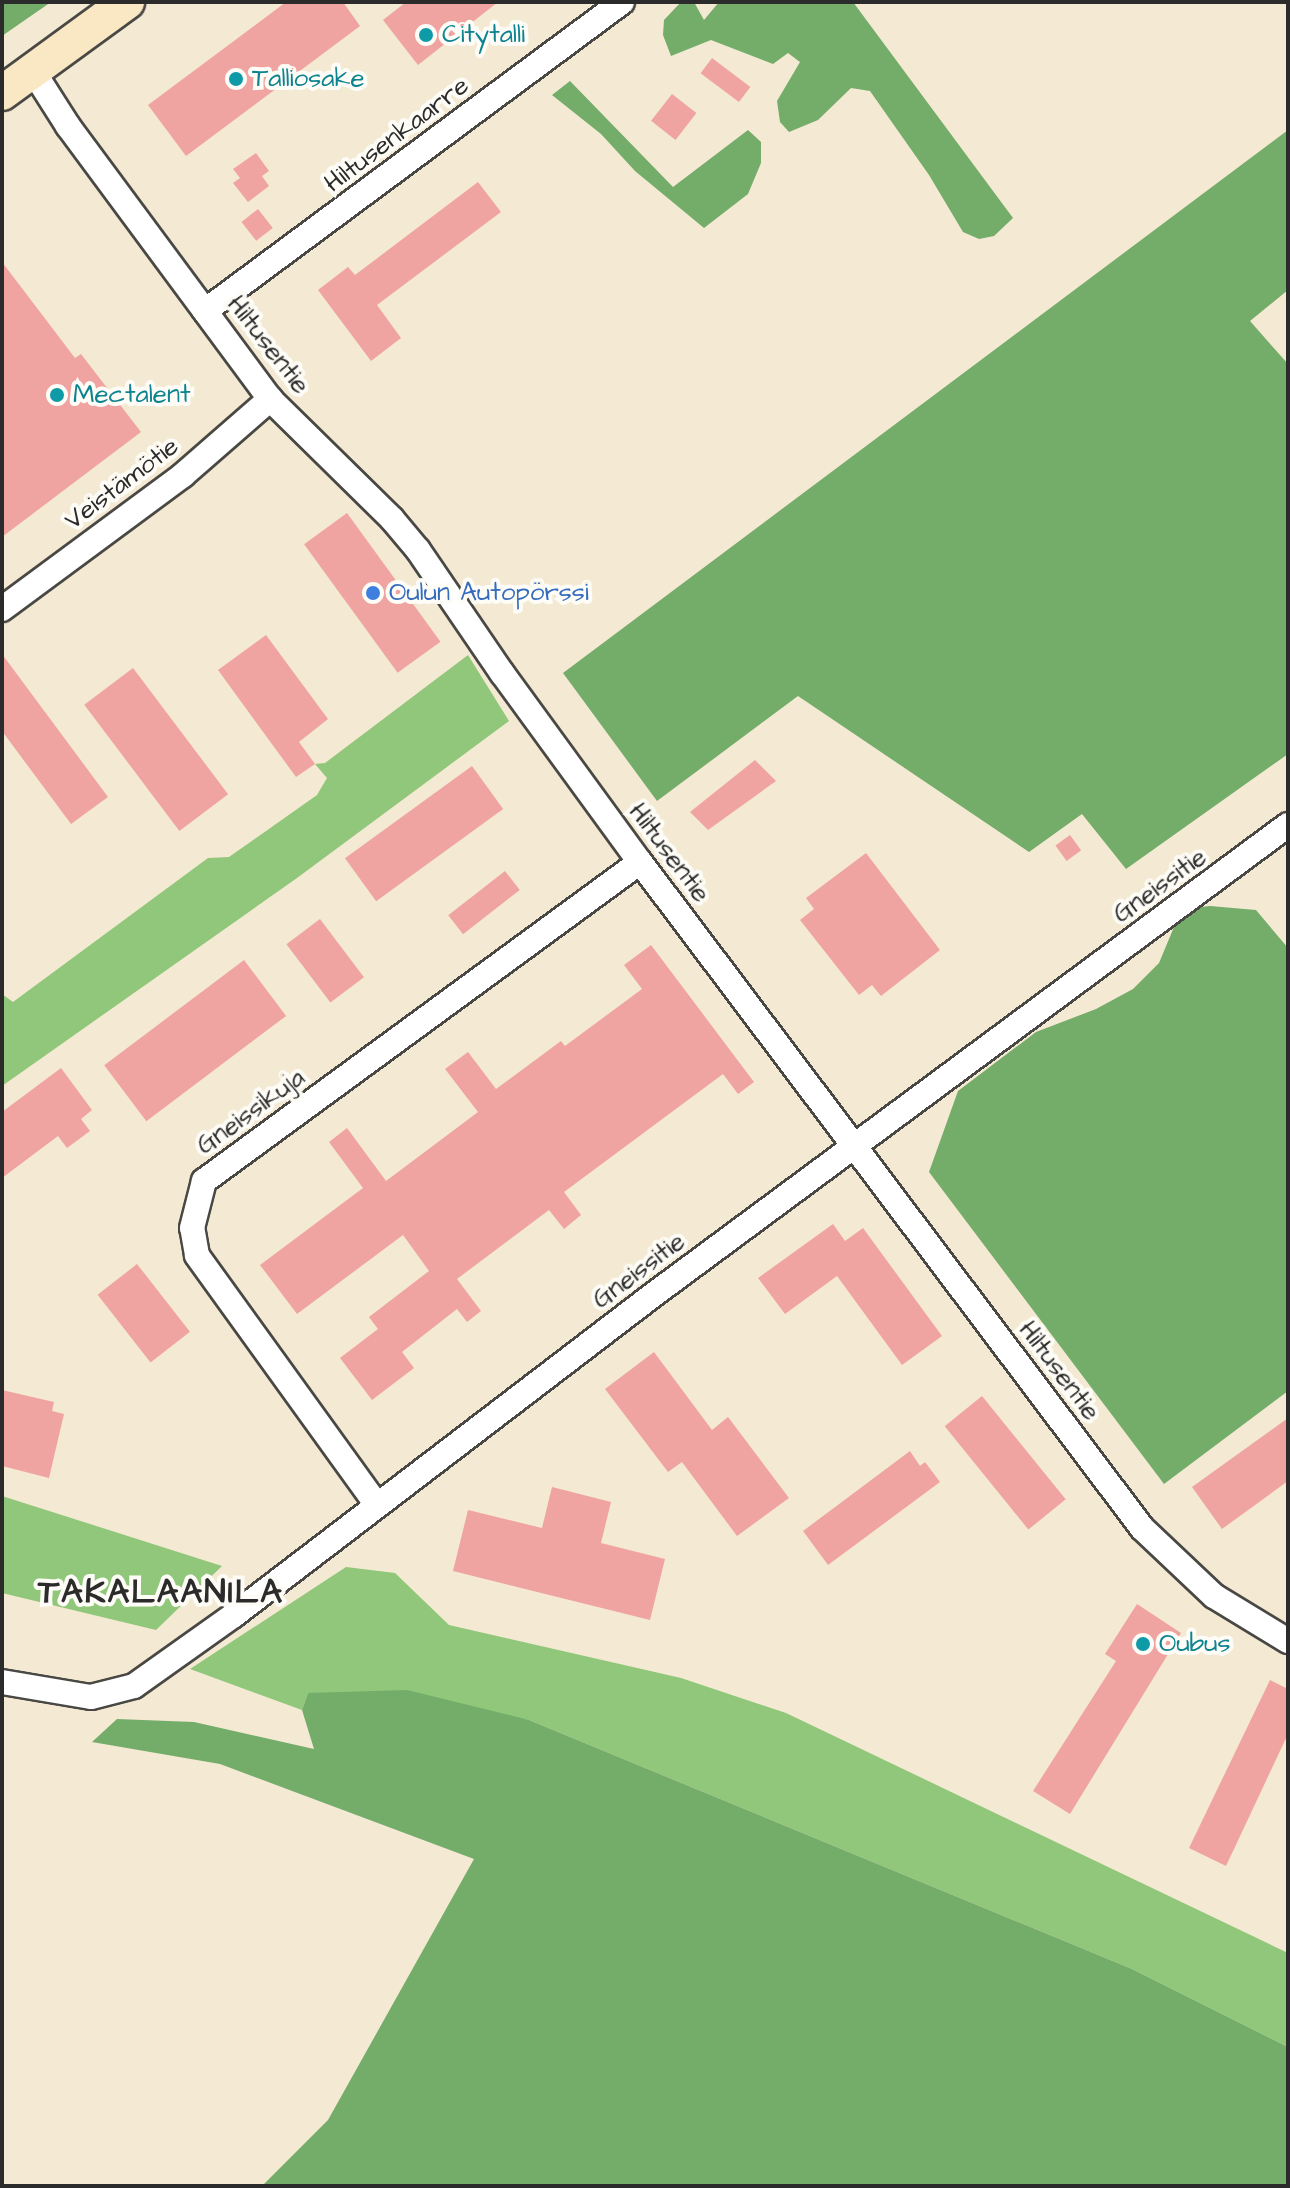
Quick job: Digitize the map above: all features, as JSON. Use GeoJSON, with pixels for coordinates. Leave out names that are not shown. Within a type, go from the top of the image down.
{"type":"FeatureCollection","features":[{"type":"Feature","properties":{"kind":"main road"},"geometry":{"type":"LineString","coordinates":[[2,93],[127,2]]}},
{"type":"Feature","properties":{"kind":"street","name":"Hiltusenkaarre"},"geometry":{"type":"LineString","coordinates":[[205,311],[622,2]]}},
{"type":"Feature","properties":{"kind":"street","name":"Hiltusentie"},"geometry":{"type":"LineString","coordinates":[[33,71],[270,399],[392,519],[418,550],[502,673],[640,862],[1142,1528],[1214,1596],[1288,1641]]}},
{"type":"Feature","properties":{"kind":"street","name":"Veistämötie"},"geometry":{"type":"LineString","coordinates":[[2,609],[183,475],[270,399]]}},
{"type":"Feature","properties":{"kind":"street","name":"Gneissitie"},"geometry":{"type":"LineString","coordinates":[[2,1682],[91,1697],[134,1686],[234,1615],[855,1145],[1288,825]]}},
{"type":"Feature","properties":{"kind":"street","name":"Gneissikuja"},"geometry":{"type":"LineString","coordinates":[[377,1505],[197,1255],[192,1228],[204,1181],[640,862]]}},
{"type":"Feature","properties":{"kind":"green space"},"geometry":{"type":"Polygon","coordinates":[[[2,2],[51,2],[2,36],[2,2]]]}},
{"type":"Feature","properties":{"kind":"green space"},"geometry":{"type":"Polygon","coordinates":[[[681,2],[694,2],[704,20],[719,2],[853,2],[1013,218],[994,236],[979,239],[963,232],[929,175],[870,91],[851,88],[818,120],[789,132],[780,122],[777,101],[800,62],[788,53],[773,64],[711,40],[671,56],[663,35],[664,20],[681,2]]]}},
{"type":"Feature","properties":{"kind":"green space"},"geometry":{"type":"Polygon","coordinates":[[[570,81],[673,187],[748,130],[761,142],[761,163],[748,194],[704,228],[635,171],[601,134],[552,95],[570,81]]]}},
{"type":"Feature","properties":{"kind":"green space"},"geometry":{"type":"Polygon","coordinates":[[[1288,130],[1288,290],[1250,321],[1288,364],[1288,754],[1126,869],[1082,814],[1029,852],[798,696],[657,801],[563,673],[1288,130]]]}},
{"type":"Feature","properties":{"kind":"green space"},"geometry":{"type":"Polygon","coordinates":[[[468,655],[509,721],[297,878],[2,1086],[2,994],[13,1002],[208,858],[229,857],[317,795],[327,778],[315,764],[325,763],[468,655]]]}},
{"type":"Feature","properties":{"kind":"green space"},"geometry":{"type":"Polygon","coordinates":[[[1201,907],[1256,910],[1288,948],[1288,1391],[1164,1484],[929,1172],[958,1091],[1036,1032],[1096,1009],[1133,989],[1159,963],[1174,927],[1201,907]]]}},
{"type":"Feature","properties":{"kind":"green space"},"geometry":{"type":"Polygon","coordinates":[[[2,1496],[222,1566],[156,1630],[2,1593],[2,1496]]]}},
{"type":"Feature","properties":{"kind":"green space"},"geometry":{"type":"Polygon","coordinates":[[[346,1567],[395,1573],[449,1625],[681,1678],[786,1713],[1288,1953],[1288,2047],[1132,1969],[529,1720],[308,1693],[302,1710],[190,1669],[346,1567]]]}},
{"type":"Feature","properties":{"kind":"green space"},"geometry":{"type":"Polygon","coordinates":[[[407,1690],[529,1720],[1132,1969],[1288,2047],[1288,2186],[262,2186],[328,2120],[474,1859],[220,1764],[92,1742],[117,1719],[194,1722],[314,1749],[302,1710],[308,1693],[407,1690]]]}},
{"type":"Feature","properties":{"kind":"building","name":"Talliosake"},"geometry":{"type":"Polygon","coordinates":[[[286,2],[343,2],[360,26],[186,156],[148,105],[286,2]]]}},
{"type":"Feature","properties":{"kind":"building","name":"Citytalli"},"geometry":{"type":"Polygon","coordinates":[[[406,2],[498,2],[418,65],[383,20],[406,2]]]}},
{"type":"Feature","properties":{"kind":"building"},"geometry":{"type":"Polygon","coordinates":[[[712,58],[750,87],[739,102],[701,73],[712,58]]]}},
{"type":"Feature","properties":{"kind":"building"},"geometry":{"type":"Polygon","coordinates":[[[672,94],[696,113],[675,140],[651,121],[672,94]]]}},
{"type":"Feature","properties":{"kind":"building"},"geometry":{"type":"Polygon","coordinates":[[[256,153],[269,171],[262,176],[269,186],[248,202],[233,183],[240,178],[233,169],[256,153]]]}},
{"type":"Feature","properties":{"kind":"building"},"geometry":{"type":"Polygon","coordinates":[[[478,182],[501,212],[377,305],[401,338],[371,361],[318,290],[348,267],[355,275],[478,182]]]}},
{"type":"Feature","properties":{"kind":"building"},"geometry":{"type":"Polygon","coordinates":[[[258,209],[273,228],[256,241],[241,222],[258,209]]]}},
{"type":"Feature","properties":{"kind":"building","name":"Mectalent"},"geometry":{"type":"Polygon","coordinates":[[[2,262],[75,358],[81,354],[141,432],[2,537],[2,262]]]}},
{"type":"Feature","properties":{"kind":"building","name":"Oulun Autopörssi"},"geometry":{"type":"Polygon","coordinates":[[[347,513],[440,642],[398,673],[304,544],[347,513]]]}},
{"type":"Feature","properties":{"kind":"building"},"geometry":{"type":"Polygon","coordinates":[[[266,635],[328,719],[299,742],[315,764],[296,777],[218,670],[266,635]]]}},
{"type":"Feature","properties":{"kind":"building"},"geometry":{"type":"Polygon","coordinates":[[[2,654],[108,797],[71,824],[2,731],[2,654]]]}},
{"type":"Feature","properties":{"kind":"building"},"geometry":{"type":"Polygon","coordinates":[[[133,668],[228,794],[179,831],[84,705],[133,668]]]}},
{"type":"Feature","properties":{"kind":"building"},"geometry":{"type":"Polygon","coordinates":[[[755,760],[776,781],[708,830],[690,812],[755,760]]]}},
{"type":"Feature","properties":{"kind":"building"},"geometry":{"type":"Polygon","coordinates":[[[472,766],[503,809],[376,901],[345,858],[472,766]]]}},
{"type":"Feature","properties":{"kind":"building"},"geometry":{"type":"Polygon","coordinates":[[[1070,835],[1081,850],[1067,861],[1055,846],[1070,835]]]}},
{"type":"Feature","properties":{"kind":"building"},"geometry":{"type":"Polygon","coordinates":[[[866,853],[940,950],[881,996],[872,985],[859,995],[800,920],[814,909],[806,898],[866,853]]]}},
{"type":"Feature","properties":{"kind":"building"},"geometry":{"type":"Polygon","coordinates":[[[505,871],[520,890],[463,934],[448,915],[505,871]]]}},
{"type":"Feature","properties":{"kind":"building"},"geometry":{"type":"Polygon","coordinates":[[[320,919],[364,977],[330,1003],[286,944],[320,919]]]}},
{"type":"Feature","properties":{"kind":"building"},"geometry":{"type":"Polygon","coordinates":[[[651,945],[754,1082],[738,1094],[723,1074],[564,1192],[581,1215],[564,1229],[549,1210],[457,1279],[481,1311],[467,1322],[457,1309],[402,1352],[414,1368],[372,1400],[340,1358],[378,1329],[369,1317],[429,1271],[403,1235],[297,1314],[260,1265],[363,1188],[329,1142],[347,1128],[386,1181],[478,1112],[445,1069],[468,1052],[496,1089],[561,1041],[565,1046],[642,989],[624,965],[651,945]]]}},
{"type":"Feature","properties":{"kind":"building"},"geometry":{"type":"Polygon","coordinates":[[[244,960],[286,1016],[146,1121],[104,1065],[244,960]]]}},
{"type":"Feature","properties":{"kind":"building"},"geometry":{"type":"Polygon","coordinates":[[[61,1068],[92,1110],[81,1119],[90,1131],[67,1148],[58,1136],[2,1178],[2,1112],[61,1068]]]}},
{"type":"Feature","properties":{"kind":"building"},"geometry":{"type":"Polygon","coordinates":[[[833,1224],[845,1241],[863,1228],[942,1336],[902,1365],[837,1276],[785,1314],[758,1278],[833,1224]]]}},
{"type":"Feature","properties":{"kind":"building"},"geometry":{"type":"Polygon","coordinates":[[[137,1264],[190,1332],[151,1363],[98,1295],[137,1264]]]}},
{"type":"Feature","properties":{"kind":"building"},"geometry":{"type":"Polygon","coordinates":[[[654,1352],[712,1430],[728,1417],[789,1498],[737,1536],[682,1462],[668,1472],[605,1389],[654,1352]]]}},
{"type":"Feature","properties":{"kind":"building"},"geometry":{"type":"Polygon","coordinates":[[[2,1390],[54,1402],[52,1411],[64,1414],[49,1478],[2,1466],[2,1390]]]}},
{"type":"Feature","properties":{"kind":"building"},"geometry":{"type":"Polygon","coordinates":[[[982,1396],[1066,1499],[1028,1530],[945,1426],[982,1396]]]}},
{"type":"Feature","properties":{"kind":"building"},"geometry":{"type":"Polygon","coordinates":[[[1288,1418],[1288,1481],[1222,1529],[1192,1487],[1288,1418]]]}},
{"type":"Feature","properties":{"kind":"building"},"geometry":{"type":"Polygon","coordinates":[[[910,1451],[920,1466],[925,1462],[940,1482],[828,1565],[803,1531],[910,1451]]]}},
{"type":"Feature","properties":{"kind":"building"},"geometry":{"type":"Polygon","coordinates":[[[552,1487],[611,1502],[601,1543],[665,1559],[650,1620],[453,1571],[468,1510],[542,1528],[552,1487]]]}},
{"type":"Feature","properties":{"kind":"building"},"geometry":{"type":"Polygon","coordinates":[[[1137,1604],[1181,1633],[1070,1814],[1033,1791],[1116,1661],[1105,1654],[1137,1604]]]}},
{"type":"Feature","properties":{"kind":"building"},"geometry":{"type":"Polygon","coordinates":[[[1270,1680],[1288,1689],[1288,1734],[1226,1866],[1189,1848],[1270,1680]]]}},
{"type":"Feature","properties":{"kind":"place","name":"Citytalli"},"geometry":{"type":"Point","coordinates":[426,35]}},
{"type":"Feature","properties":{"kind":"place","name":"Talliosake"},"geometry":{"type":"Point","coordinates":[236,79]}},
{"type":"Feature","properties":{"kind":"place","name":"Mectalent"},"geometry":{"type":"Point","coordinates":[57,395]}},
{"type":"Feature","properties":{"kind":"place","name":"Oulun Autopörssi"},"geometry":{"type":"Point","coordinates":[373,593]}},
{"type":"Feature","properties":{"kind":"place","name":"Oubus"},"geometry":{"type":"Point","coordinates":[1143,1644]}},
{"type":"Feature","properties":{"kind":"district","name":"TAKALAANILA"},"geometry":{"type":"Point","coordinates":[161,1593]}}]}
